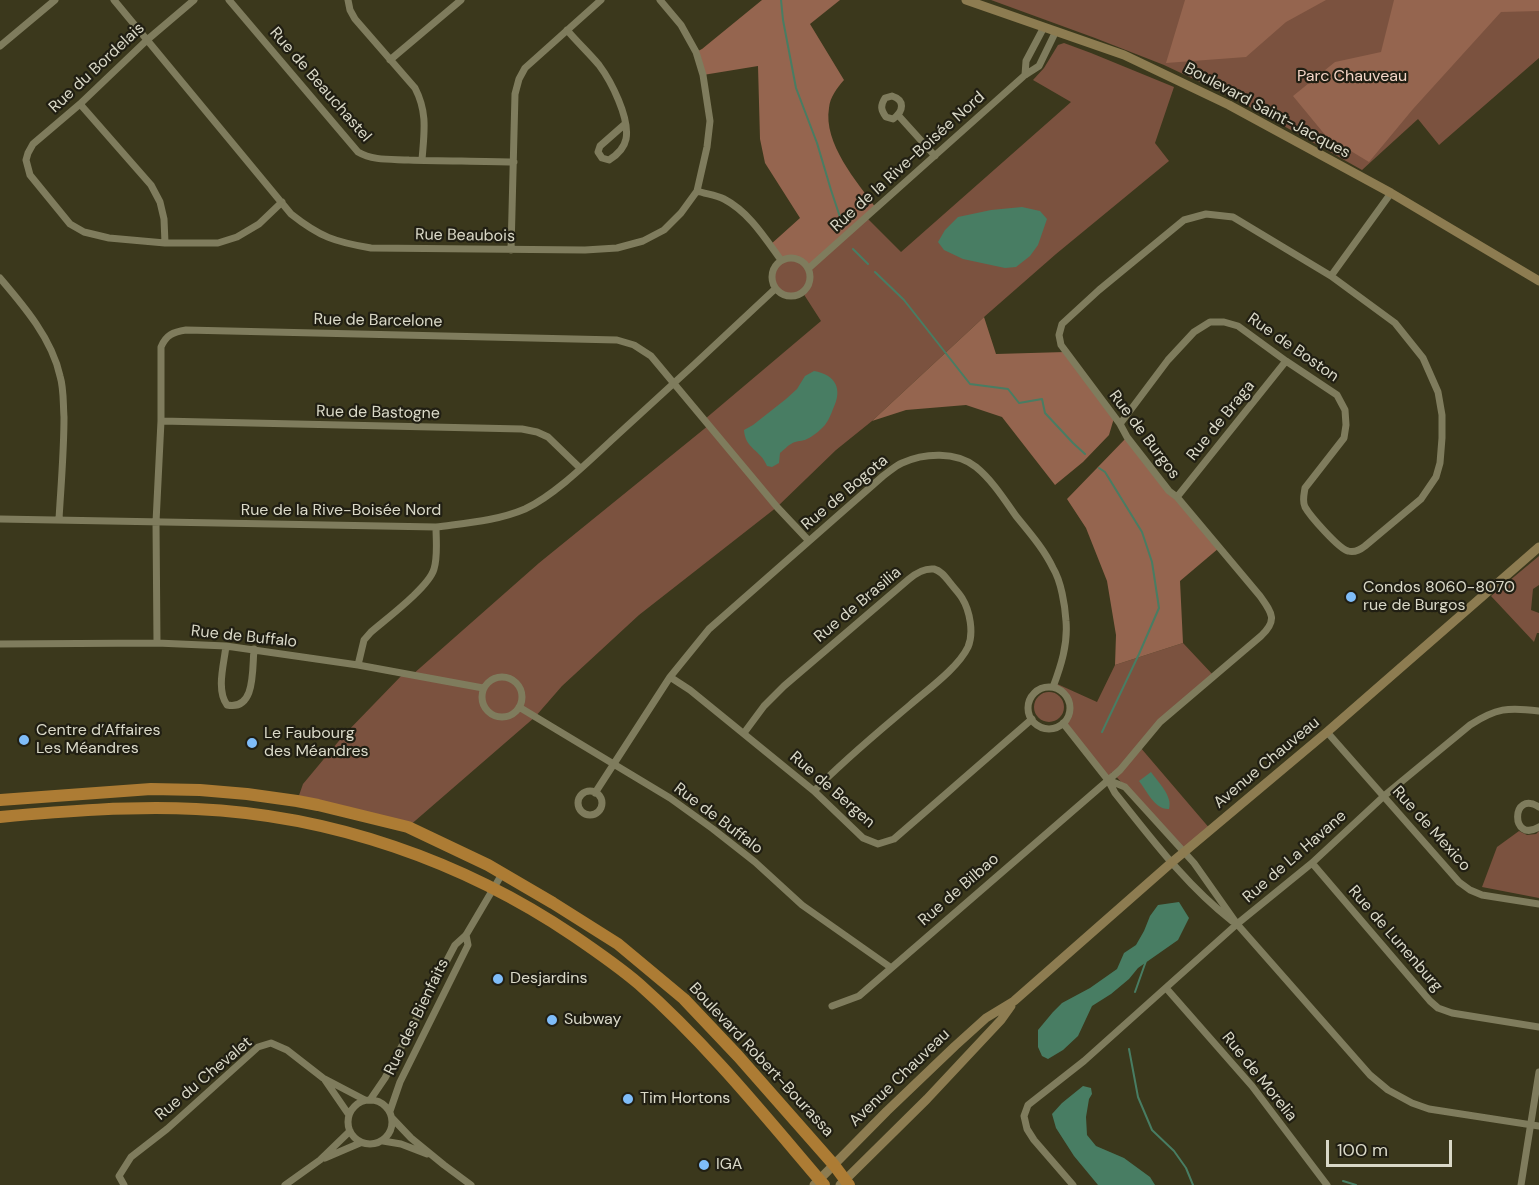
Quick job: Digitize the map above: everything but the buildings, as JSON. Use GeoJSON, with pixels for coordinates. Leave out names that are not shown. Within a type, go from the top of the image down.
{"type":"FeatureCollection","features":[{"type":"Feature","properties":{"kind":"highway","name":"Boulevard Robert-Bourassa"},"geometry":{"type":"LineString","coordinates":[[0,800],[151,789],[235,793],[318,805],[408,827],[488,866],[618,944],[684,999],[738,1056],[834,1165],[845,1183]]}},
{"type":"Feature","properties":{"kind":"highway","name":"Boulevard Robert-Bourassa"},"geometry":{"type":"LineString","coordinates":[[0,817],[151,808],[245,813],[369,838],[434,861],[494,888],[543,915],[638,983],[708,1051],[819,1183]]}},
{"type":"Feature","properties":{"kind":"main road","name":"Boulevard Saint-Jacques"},"geometry":{"type":"LineString","coordinates":[[966,0],[1124,55],[1229,105],[1391,193],[1539,281]]}},
{"type":"Feature","properties":{"kind":"main road","name":"Avenue Chauveau"},"geometry":{"type":"LineString","coordinates":[[819,1183],[887,1111],[986,1018],[1014,1001],[1539,547]]}},
{"type":"Feature","properties":{"kind":"main road","name":"Avenue Chauveau"},"geometry":{"type":"LineString","coordinates":[[845,1183],[1001,1020],[1014,1001]]}},
{"type":"Feature","properties":{"kind":"street"},"geometry":{"type":"LineString","coordinates":[[0,46],[55,0]]}},
{"type":"Feature","properties":{"kind":"street","name":"Rue Beaubois"},"geometry":{"type":"LineString","coordinates":[[114,0],[291,214],[307,226],[323,236],[344,244],[371,248],[511,250],[617,248],[643,241],[663,230],[681,213],[697,191],[710,121],[703,75],[696,52],[681,25],[660,0]]}},
{"type":"Feature","properties":{"kind":"street","name":"Rue du Bordelais"},"geometry":{"type":"LineString","coordinates":[[165,243],[109,238],[84,232],[70,224],[30,175],[26,160],[33,144],[194,0]]}},
{"type":"Feature","properties":{"kind":"street","name":"Rue de Beauchastel"},"geometry":{"type":"LineString","coordinates":[[229,0],[358,152],[365,156],[514,162]]}},
{"type":"Feature","properties":{"kind":"street"},"geometry":{"type":"LineString","coordinates":[[348,0],[355,19],[415,88],[424,111],[422,160]]}},
{"type":"Feature","properties":{"kind":"street"},"geometry":{"type":"LineString","coordinates":[[390,60],[461,0]]}},
{"type":"Feature","properties":{"kind":"street"},"geometry":{"type":"LineString","coordinates":[[511,250],[516,94],[519,80],[525,68],[601,0]]}},
{"type":"Feature","properties":{"kind":"street","name":"Rue de la Rive-Boisée Nord"},"geometry":{"type":"LineString","coordinates":[[1024,75],[1026,61],[1044,27]]}},
{"type":"Feature","properties":{"kind":"street"},"geometry":{"type":"LineString","coordinates":[[567,30],[600,66],[619,100],[626,124],[626,138],[617,155],[609,160],[602,158],[598,152],[600,146],[626,124]]}},
{"type":"Feature","properties":{"kind":"street","name":"Rue de la Rive-Boisée Nord"},"geometry":{"type":"LineString","coordinates":[[809,268],[1024,75],[1039,66],[1056,31]]}},
{"type":"Feature","properties":{"kind":"street"},"geometry":{"type":"LineString","coordinates":[[80,104],[151,185],[160,202],[164,219],[165,243],[218,243],[237,237],[259,224],[282,202]]}},
{"type":"Feature","properties":{"kind":"street"},"geometry":{"type":"LineString","coordinates":[[898,115],[935,156]]}},
{"type":"Feature","properties":{"kind":"street"},"geometry":{"type":"LineString","coordinates":[[697,191],[724,199],[746,215],[781,261]]}},
{"type":"Feature","properties":{"kind":"street"},"geometry":{"type":"LineString","coordinates":[[1330,276],[1391,193]]}},
{"type":"Feature","properties":{"kind":"street","name":"Rue de Burgos"},"geometry":{"type":"LineString","coordinates":[[1100,786],[1126,762],[1160,722],[1268,630],[1272,623],[1272,613],[1178,497],[1169,491],[1127,437],[1120,424],[1061,345],[1059,333],[1062,324],[1099,290],[1184,220],[1206,214],[1233,217],[1330,276]]}},
{"type":"Feature","properties":{"kind":"street"},"geometry":{"type":"LineString","coordinates":[[794,258],[804,262],[809,268],[810,284],[803,293],[791,297],[776,289],[772,280],[774,269],[781,261],[794,258]]}},
{"type":"Feature","properties":{"kind":"street","name":"Rue de Boston"},"geometry":{"type":"LineString","coordinates":[[1120,424],[1168,360],[1194,332],[1210,322],[1224,322],[1238,326],[1337,395],[1345,410],[1344,438],[1305,488],[1303,498],[1305,506],[1337,545],[1347,551],[1357,552],[1421,499],[1436,477],[1440,463],[1442,415],[1438,392],[1423,357],[1395,323],[1330,276]]}},
{"type":"Feature","properties":{"kind":"street"},"geometry":{"type":"LineString","coordinates":[[0,278],[36,324],[51,351],[60,375],[64,433],[59,519]]}},
{"type":"Feature","properties":{"kind":"street","name":"Rue de la Rive-Boisée Nord"},"geometry":{"type":"LineString","coordinates":[[0,519],[436,527],[507,516],[543,500],[674,384],[776,289]]}},
{"type":"Feature","properties":{"kind":"street","name":"Rue de Barcelone"},"geometry":{"type":"LineString","coordinates":[[157,643],[156,522],[162,347],[164,340],[176,331],[617,340],[634,345],[651,356],[777,507],[809,541]]}},
{"type":"Feature","properties":{"kind":"street","name":"Rue de Braga"},"geometry":{"type":"LineString","coordinates":[[1178,497],[1286,361]]}},
{"type":"Feature","properties":{"kind":"street","name":"Rue de Bastogne"},"geometry":{"type":"LineString","coordinates":[[161,422],[522,429],[548,437],[580,468]]}},
{"type":"Feature","properties":{"kind":"street","name":"Rue de Bogota"},"geometry":{"type":"LineString","coordinates":[[595,793],[670,677],[709,629],[883,476],[899,464],[917,457],[937,455],[957,458],[974,465],[991,481],[1054,569],[1063,601],[1066,642],[1053,687]]}},
{"type":"Feature","properties":{"kind":"street"},"geometry":{"type":"LineString","coordinates":[[358,665],[364,640],[431,577],[435,567],[436,527]]}},
{"type":"Feature","properties":{"kind":"street","name":"Rue de Brasilia"},"geometry":{"type":"LineString","coordinates":[[744,733],[764,706],[784,686],[909,579],[925,570],[934,569],[941,572],[963,599],[971,635],[968,647],[944,676],[837,768],[814,791]]}},
{"type":"Feature","properties":{"kind":"street","name":"Rue de Buffalo"},"geometry":{"type":"LineString","coordinates":[[0,644],[157,643],[226,646],[358,665],[483,688]]}},
{"type":"Feature","properties":{"kind":"street"},"geometry":{"type":"LineString","coordinates":[[226,646],[222,694],[227,705],[234,707],[246,700],[250,690],[254,649]]}},
{"type":"Feature","properties":{"kind":"street"},"geometry":{"type":"LineString","coordinates":[[498,677],[511,679],[520,688],[522,694],[519,707],[509,716],[496,716],[485,708],[482,702],[483,688],[498,677]]}},
{"type":"Feature","properties":{"kind":"street","name":"Rue de Bergen"},"geometry":{"type":"LineString","coordinates":[[670,677],[690,690],[814,791],[863,838],[878,844],[894,839],[1032,719]]}},
{"type":"Feature","properties":{"kind":"street"},"geometry":{"type":"LineString","coordinates":[[1053,687],[1062,691],[1068,700],[1069,712],[1063,723],[1048,728],[1037,724],[1028,709],[1032,695],[1043,688],[1053,687]]}},
{"type":"Feature","properties":{"kind":"street","name":"Rue de Buffalo"},"geometry":{"type":"LineString","coordinates":[[519,707],[670,798],[755,862],[802,905],[890,967]]}},
{"type":"Feature","properties":{"kind":"street","name":"Rue de La Havane"},"geometry":{"type":"LineString","coordinates":[[1072,1185],[1027,1129],[1024,1116],[1028,1105],[1084,1061],[1237,924],[1312,863],[1384,796],[1470,725],[1501,709],[1520,708],[1539,711]]}},
{"type":"Feature","properties":{"kind":"street"},"geometry":{"type":"LineString","coordinates":[[1063,723],[1171,863],[1221,912],[1237,924]]}},
{"type":"Feature","properties":{"kind":"street","name":"Rue de Mexico"},"geometry":{"type":"LineString","coordinates":[[1327,732],[1452,875],[1470,890],[1482,895],[1539,904]]}},
{"type":"Feature","properties":{"kind":"street"},"geometry":{"type":"LineString","coordinates":[[1108,780],[1125,787],[1194,863],[1237,924],[1359,1063],[1388,1090],[1429,1109],[1539,1126]]}},
{"type":"Feature","properties":{"kind":"street","name":"Rue de Bilbao"},"geometry":{"type":"LineString","coordinates":[[832,1006],[859,996],[1100,786]]}},
{"type":"Feature","properties":{"kind":"street"},"geometry":{"type":"LineString","coordinates":[[1539,807],[1534,804],[1524,805],[1517,813],[1518,824],[1526,830],[1539,826]]}},
{"type":"Feature","properties":{"kind":"street","name":"Rue de Lunenburg"},"geometry":{"type":"LineString","coordinates":[[1312,863],[1438,1008],[1452,1013],[1539,1027]]}},
{"type":"Feature","properties":{"kind":"street","name":"Rue des Bienfaits"},"geometry":{"type":"LineString","coordinates":[[368,1100],[385,1078],[455,945],[466,935],[502,874]]}},
{"type":"Feature","properties":{"kind":"street","name":"Rue des Bienfaits"},"geometry":{"type":"LineString","coordinates":[[391,1115],[400,1082],[468,945],[466,935]]}},
{"type":"Feature","properties":{"kind":"street","name":"Rue de Morelia"},"geometry":{"type":"LineString","coordinates":[[1166,988],[1252,1086],[1328,1185]]}},
{"type":"Feature","properties":{"kind":"street","name":"Rue du Chevalet"},"geometry":{"type":"LineString","coordinates":[[124,1185],[119,1176],[131,1157],[167,1129],[258,1047],[271,1043],[284,1048],[324,1078],[368,1100]]}},
{"type":"Feature","properties":{"kind":"street"},"geometry":{"type":"LineString","coordinates":[[1521,1185],[1539,1072]]}},
{"type":"Feature","properties":{"kind":"street","name":"Rue du Chevalet"},"geometry":{"type":"LineString","coordinates":[[324,1078],[349,1115]]}},
{"type":"Feature","properties":{"kind":"street"},"geometry":{"type":"LineString","coordinates":[[435,1158],[401,1144],[383,1141],[372,1145],[360,1143],[354,1138],[348,1126],[352,1108],[368,1100],[382,1103],[411,1138],[471,1185]]}},
{"type":"Feature","properties":{"kind":"street"},"geometry":{"type":"LineString","coordinates":[[383,1141],[391,1131],[391,1115]]}},
{"type":"Feature","properties":{"kind":"street"},"geometry":{"type":"LineString","coordinates":[[285,1185],[320,1160],[350,1131]]}},
{"type":"Feature","properties":{"kind":"street"},"geometry":{"type":"LineString","coordinates":[[320,1160],[360,1143]]}},
{"type":"Feature","properties":{"kind":"green space"},"geometry":{"type":"Polygon","coordinates":[[[762,0],[840,0],[810,24],[844,80],[834,93],[830,104],[831,135],[851,174],[876,208],[809,268],[796,259],[781,260],[770,245],[800,218],[765,163],[760,139],[758,66],[703,75],[696,52],[762,0]]]}},
{"type":"Feature","properties":{"kind":"green space","name":"Parc Chauveau"},"geometry":{"type":"Polygon","coordinates":[[[991,0],[1539,0],[1539,58],[1439,145],[1418,119],[1362,170],[1234,98],[1164,65],[991,0]]]}},
{"type":"Feature","properties":{"kind":"green space"},"geometry":{"type":"Polygon","coordinates":[[[1185,0],[1326,0],[1286,22],[1246,57],[1166,63],[1185,0]]]}},
{"type":"Feature","properties":{"kind":"green space"},"geometry":{"type":"Polygon","coordinates":[[[1394,0],[1539,0],[1539,11],[1501,12],[1413,109],[1369,162],[1326,136],[1293,96],[1335,62],[1381,52],[1394,0]]]}},
{"type":"Feature","properties":{"kind":"green space"},"geometry":{"type":"Polygon","coordinates":[[[1064,43],[1174,87],[1155,143],[1169,161],[984,317],[872,421],[836,450],[777,507],[639,615],[562,686],[535,717],[408,827],[297,801],[303,784],[343,736],[404,673],[412,675],[539,563],[709,425],[705,419],[821,321],[803,293],[789,296],[777,290],[773,278],[781,262],[797,259],[809,268],[866,217],[901,252],[1071,102],[1033,80],[1044,68],[1058,45],[1064,43]]]}},
{"type":"Feature","properties":{"kind":"green space"},"geometry":{"type":"Polygon","coordinates":[[[984,317],[996,354],[1065,352],[1114,418],[1109,435],[1083,462],[1055,485],[1002,417],[966,405],[906,410],[872,421],[984,317]]]}},
{"type":"Feature","properties":{"kind":"green space"},"geometry":{"type":"Polygon","coordinates":[[[1127,437],[1219,548],[1180,581],[1183,643],[1115,665],[1116,635],[1107,581],[1086,528],[1067,499],[1127,437]]]}},
{"type":"Feature","properties":{"kind":"green space"},"geometry":{"type":"Polygon","coordinates":[[[1539,556],[1539,585],[1533,589],[1531,610],[1539,613],[1539,633],[1534,642],[1491,596],[1539,556]]]}},
{"type":"Feature","properties":{"kind":"green space"},"geometry":{"type":"Polygon","coordinates":[[[1183,643],[1214,676],[1160,722],[1140,747],[1211,830],[1184,852],[1112,772],[1109,778],[1063,723],[1069,707],[1067,697],[1053,687],[1055,683],[1097,702],[1115,665],[1183,643]]]}},
{"type":"Feature","properties":{"kind":"green space"},"geometry":{"type":"Polygon","coordinates":[[[1049,692],[1060,696],[1064,707],[1060,718],[1049,722],[1038,718],[1034,707],[1038,696],[1049,692]]]}},
{"type":"Feature","properties":{"kind":"green space"},"geometry":{"type":"Polygon","coordinates":[[[1519,831],[1527,835],[1536,834],[1539,831],[1539,898],[1482,887],[1497,847],[1519,831]]]}},
{"type":"Feature","properties":{"kind":"shaded area"},"geometry":{"type":"Polygon","coordinates":[[[1022,207],[1040,211],[1047,219],[1038,245],[1030,256],[1016,267],[1005,268],[963,259],[944,250],[938,242],[945,230],[958,217],[991,210],[1022,207]]]}},
{"type":"Feature","properties":{"kind":"shaded area"},"geometry":{"type":"Polygon","coordinates":[[[814,371],[828,376],[836,384],[836,402],[827,423],[805,440],[788,446],[780,453],[779,463],[772,467],[767,466],[761,456],[750,446],[744,430],[786,399],[797,389],[805,376],[814,371]]]}},
{"type":"Feature","properties":{"kind":"shaded area"},"geometry":{"type":"Polygon","coordinates":[[[1151,772],[1167,794],[1169,809],[1155,803],[1139,781],[1151,772]]]}},
{"type":"Feature","properties":{"kind":"shaded area"},"geometry":{"type":"Polygon","coordinates":[[[1179,902],[1189,918],[1178,940],[1138,968],[1111,994],[1092,1006],[1078,1036],[1063,1050],[1048,1059],[1042,1056],[1038,1047],[1038,1030],[1053,1012],[1062,1003],[1090,988],[1117,969],[1124,953],[1136,945],[1158,905],[1179,902]]]}},
{"type":"Feature","properties":{"kind":"shaded area"},"geometry":{"type":"Polygon","coordinates":[[[1083,1086],[1091,1088],[1092,1094],[1086,1117],[1087,1135],[1096,1146],[1124,1158],[1150,1177],[1155,1185],[1098,1185],[1074,1156],[1056,1128],[1052,1114],[1083,1086]]]}},
{"type":"Feature","properties":{"kind":"waterway"},"geometry":{"type":"LineString","coordinates":[[781,0],[796,88],[817,143],[840,217]]}},
{"type":"Feature","properties":{"kind":"waterway"},"geometry":{"type":"LineString","coordinates":[[853,249],[868,264]]}},
{"type":"Feature","properties":{"kind":"waterway"},"geometry":{"type":"LineString","coordinates":[[875,272],[904,300],[970,384],[1008,389],[1019,403],[1042,399],[1045,413],[1085,454]]}},
{"type":"Feature","properties":{"kind":"waterway"},"geometry":{"type":"LineString","coordinates":[[1099,468],[1105,472],[1142,532],[1152,562],[1159,608],[1102,732]]}},
{"type":"Feature","properties":{"kind":"waterway"},"geometry":{"type":"LineString","coordinates":[[1135,992],[1146,961]]}},
{"type":"Feature","properties":{"kind":"waterway"},"geometry":{"type":"LineString","coordinates":[[1129,1049],[1138,1097],[1152,1130],[1174,1151],[1186,1168],[1193,1185]]}},
{"type":"Feature","properties":{"kind":"waterway"},"geometry":{"type":"LineString","coordinates":[[1343,1181],[1356,1185]]}},
{"type":"Feature","properties":{"kind":"place","name":"Condos 8060-8070 rue de Burgos"},"geometry":{"type":"Point","coordinates":[1351,597]}},
{"type":"Feature","properties":{"kind":"place","name":"Centre d’Affaires Les Méandres"},"geometry":{"type":"Point","coordinates":[24,740]}},
{"type":"Feature","properties":{"kind":"place","name":"Le Faubourg des Méandres"},"geometry":{"type":"Point","coordinates":[252,743]}},
{"type":"Feature","properties":{"kind":"place","name":"Desjardins"},"geometry":{"type":"Point","coordinates":[498,979]}},
{"type":"Feature","properties":{"kind":"place","name":"Subway"},"geometry":{"type":"Point","coordinates":[552,1020]}},
{"type":"Feature","properties":{"kind":"place","name":"Tim Hortons"},"geometry":{"type":"Point","coordinates":[628,1099]}},
{"type":"Feature","properties":{"kind":"place","name":"IGA"},"geometry":{"type":"Point","coordinates":[704,1165]}}]}
